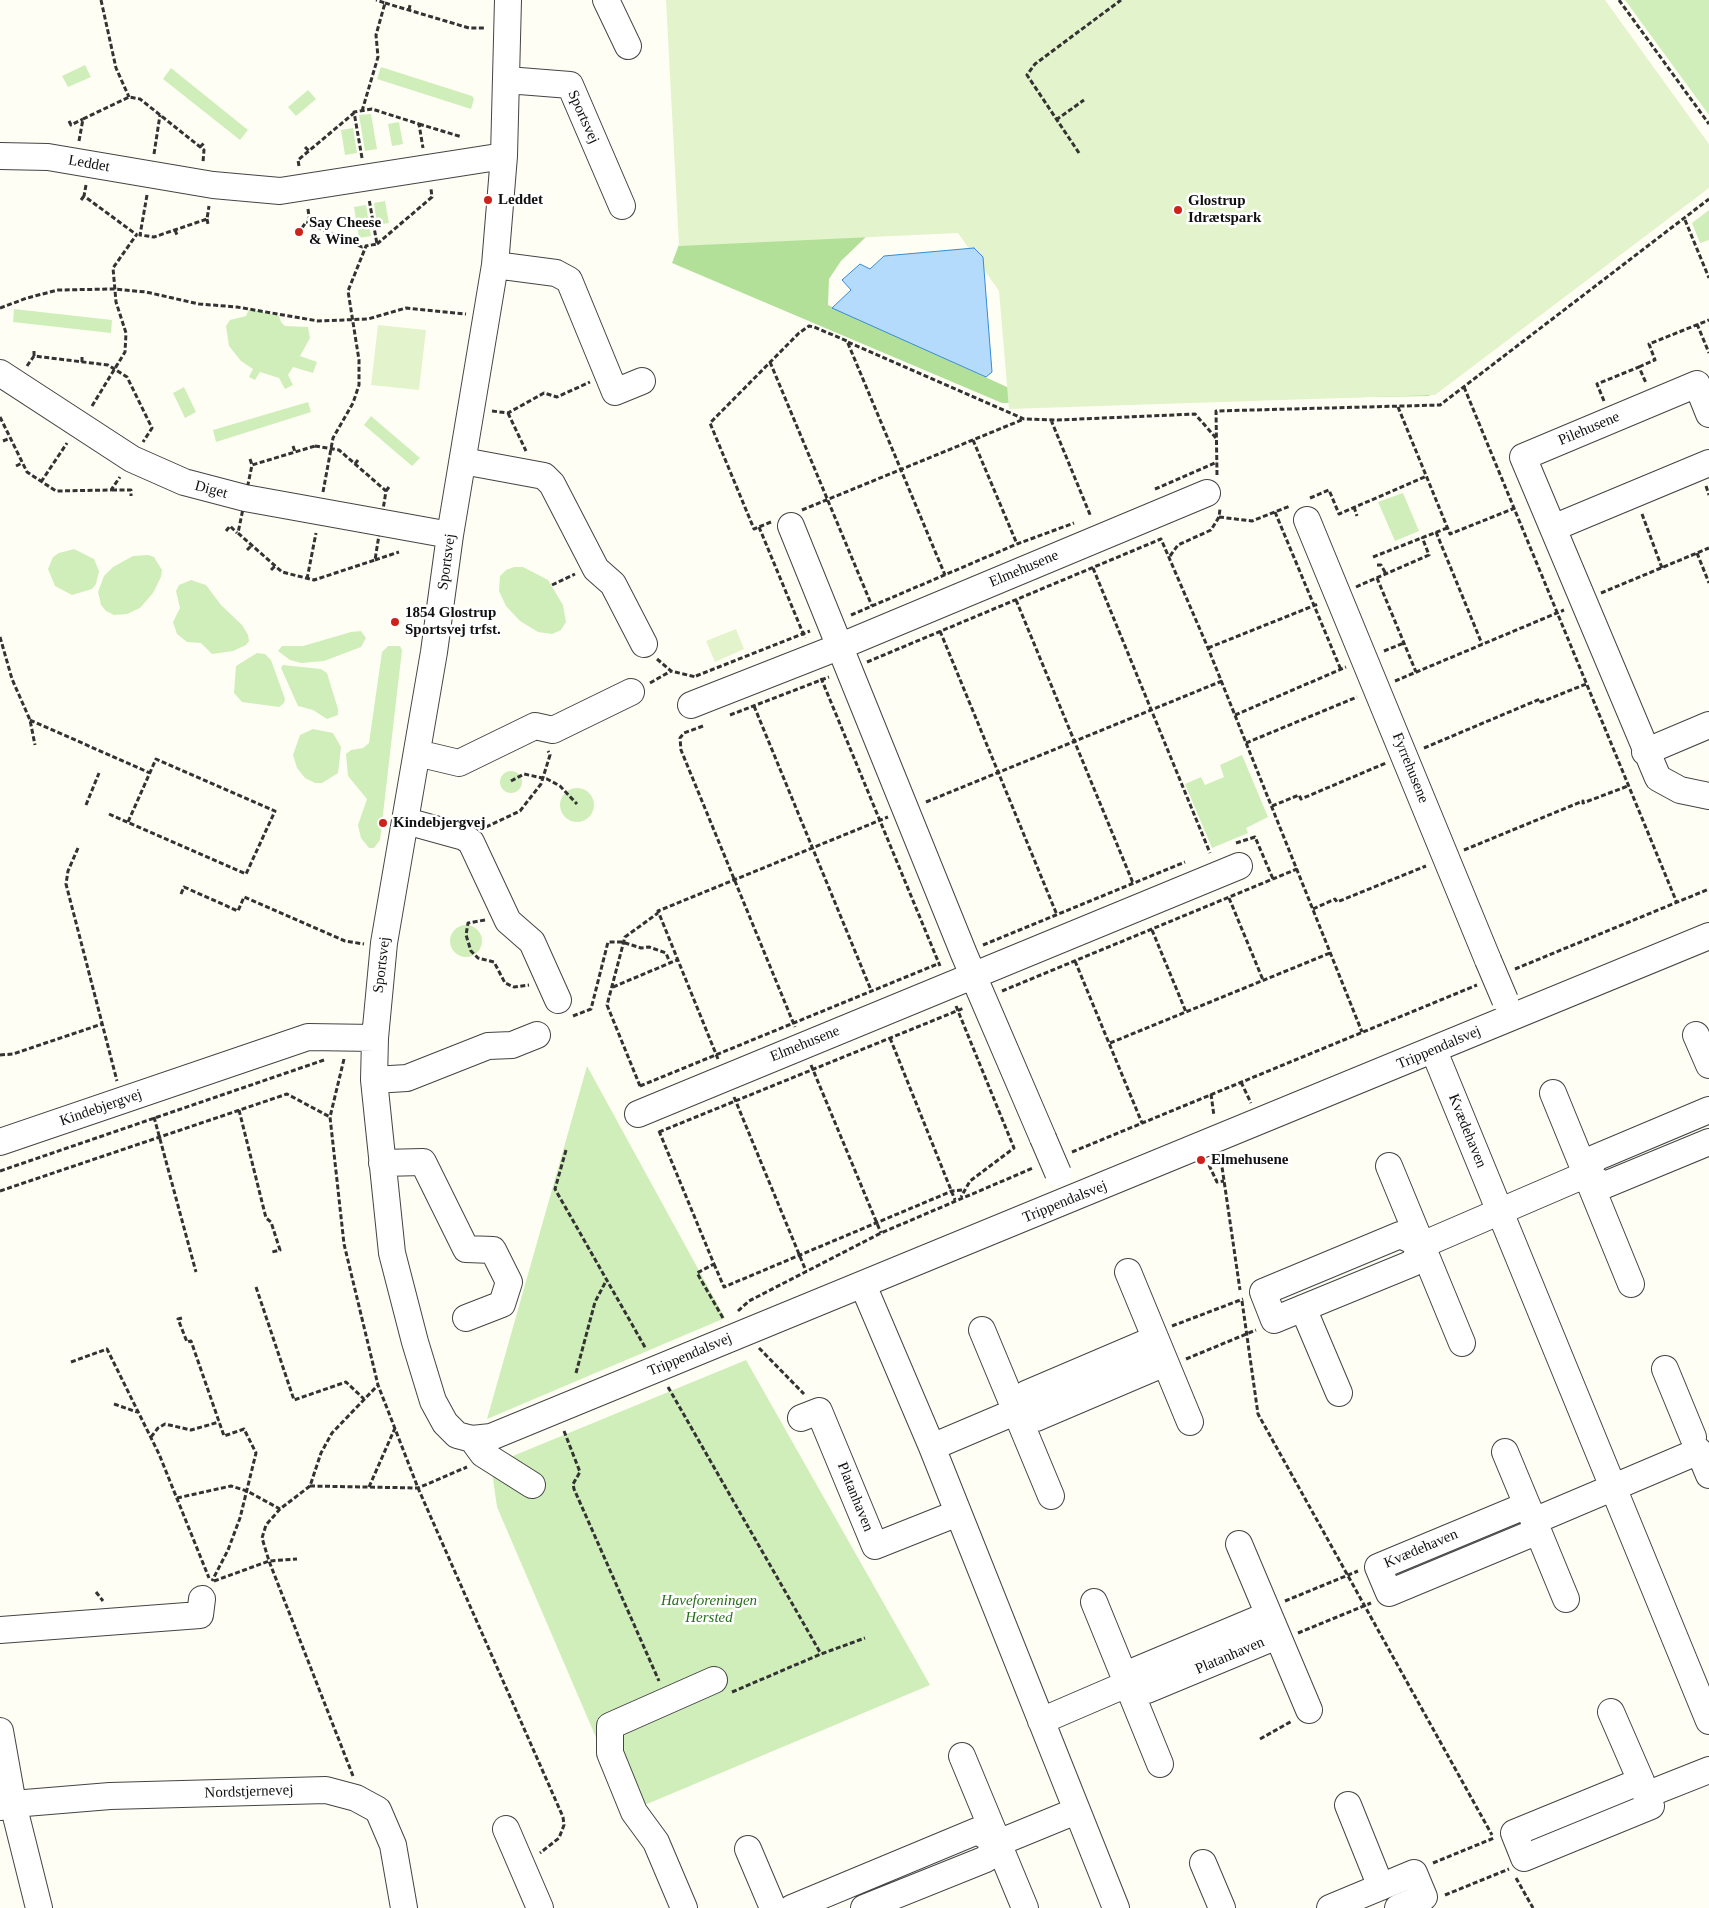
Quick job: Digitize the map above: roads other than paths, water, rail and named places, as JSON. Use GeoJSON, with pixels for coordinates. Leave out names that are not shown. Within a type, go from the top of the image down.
{"type":"FeatureCollection","features":[{"type":"Feature","properties":{"kind":"street","name":"Sportsvej"},"geometry":{"type":"LineString","coordinates":[[480,1449],[450,1430],[433,1401],[415,1342],[392,1253],[382,1162],[375,1059],[384,945],[406,821],[450,535],[495,265],[504,156],[508,0]]}},
{"type":"Feature","properties":{"kind":"street"},"geometry":{"type":"LineString","coordinates":[[606,0],[628,46]]}},
{"type":"Feature","properties":{"kind":"street","name":"Sportsvej"},"geometry":{"type":"LineString","coordinates":[[507,80],[570,85],[622,206]]}},
{"type":"Feature","properties":{"kind":"street","name":"Leddet"},"geometry":{"type":"LineString","coordinates":[[0,156],[48,157],[200,183],[280,191],[504,156]]}},
{"type":"Feature","properties":{"kind":"street"},"geometry":{"type":"LineString","coordinates":[[495,265],[556,273],[569,280],[615,392],[642,381]]}},
{"type":"Feature","properties":{"kind":"street","name":"Diget"},"geometry":{"type":"LineString","coordinates":[[8,378],[132,459],[184,482],[207,489],[319,513],[450,535]]}},
{"type":"Feature","properties":{"kind":"street","name":"Pilehusene"},"geometry":{"type":"LineString","coordinates":[[1709,414],[1697,384],[1522,457],[1645,752],[1658,778],[1667,785],[1680,790],[1709,796]]}},
{"type":"Feature","properties":{"kind":"street"},"geometry":{"type":"LineString","coordinates":[[463,461],[544,476],[552,484],[596,569],[613,584],[644,644]]}},
{"type":"Feature","properties":{"kind":"street"},"geometry":{"type":"LineString","coordinates":[[1552,528],[1709,464]]}},
{"type":"Feature","properties":{"kind":"street","name":"Elmehusene"},"geometry":{"type":"LineString","coordinates":[[691,704],[817,668],[841,646],[1215,490]]}},
{"type":"Feature","properties":{"kind":"street","name":"Fyrrehusene"},"geometry":{"type":"LineString","coordinates":[[1302,508],[1447,857],[1497,966],[1508,1009]]}},
{"type":"Feature","properties":{"kind":"street"},"geometry":{"type":"LineString","coordinates":[[787,520],[841,646],[974,975],[1070,1200]]}},
{"type":"Feature","properties":{"kind":"street"},"geometry":{"type":"LineString","coordinates":[[417,753],[459,763],[536,726],[552,730],[631,692]]}},
{"type":"Feature","properties":{"kind":"street"},"geometry":{"type":"LineString","coordinates":[[1645,752],[1709,725]]}},
{"type":"Feature","properties":{"kind":"street"},"geometry":{"type":"LineString","coordinates":[[406,821],[467,838],[503,911],[513,927],[526,934],[532,942],[557,999]]}},
{"type":"Feature","properties":{"kind":"street","name":"Elmehusene"},"geometry":{"type":"LineString","coordinates":[[638,1114],[1239,866]]}},
{"type":"Feature","properties":{"kind":"street","name":"Trippendalsvej"},"geometry":{"type":"LineString","coordinates":[[480,1449],[491,1437],[1434,1051],[1508,1009],[1709,936]]}},
{"type":"Feature","properties":{"kind":"street"},"geometry":{"type":"LineString","coordinates":[[375,1059],[407,1078],[488,1046],[512,1045],[537,1035]]}},
{"type":"Feature","properties":{"kind":"street"},"geometry":{"type":"LineString","coordinates":[[1696,1035],[1709,1065]]}},
{"type":"Feature","properties":{"kind":"street","name":"Kindebjergvej"},"geometry":{"type":"LineString","coordinates":[[0,1142],[308,1037],[375,1059]]}},
{"type":"Feature","properties":{"kind":"street","name":"Kvædehaven"},"geometry":{"type":"LineString","coordinates":[[1434,1051],[1709,1721]]}},
{"type":"Feature","properties":{"kind":"street"},"geometry":{"type":"LineString","coordinates":[[1553,1093],[1631,1284]]}},
{"type":"Feature","properties":{"kind":"street"},"geometry":{"type":"LineString","coordinates":[[1422,1245],[1400,1235],[1263,1292],[1274,1320],[1413,1263],[1422,1245],[1586,1174],[1595,1158],[1709,1110]]}},
{"type":"Feature","properties":{"kind":"street"},"geometry":{"type":"LineString","coordinates":[[1586,1174],[1605,1185],[1709,1142]]}},
{"type":"Feature","properties":{"kind":"street"},"geometry":{"type":"LineString","coordinates":[[382,1162],[423,1162],[466,1249],[493,1250],[509,1282],[502,1304],[466,1318]]}},
{"type":"Feature","properties":{"kind":"street"},"geometry":{"type":"LineString","coordinates":[[1389,1166],[1462,1343]]}},
{"type":"Feature","properties":{"kind":"street"},"geometry":{"type":"LineString","coordinates":[[1128,1272],[1160,1334],[1190,1422]]}},
{"type":"Feature","properties":{"kind":"street"},"geometry":{"type":"LineString","coordinates":[[862,1285],[932,1447],[1116,1908]]}},
{"type":"Feature","properties":{"kind":"street"},"geometry":{"type":"LineString","coordinates":[[1303,1308],[1339,1393]]}},
{"type":"Feature","properties":{"kind":"street"},"geometry":{"type":"LineString","coordinates":[[982,1330],[1051,1496]]}},
{"type":"Feature","properties":{"kind":"street"},"geometry":{"type":"LineString","coordinates":[[932,1447],[1016,1411],[1026,1394],[1160,1334]]}},
{"type":"Feature","properties":{"kind":"street"},"geometry":{"type":"LineString","coordinates":[[1016,1411],[1036,1418],[1171,1362]]}},
{"type":"Feature","properties":{"kind":"street","name":"Kvædehaven"},"geometry":{"type":"LineString","coordinates":[[1533,1519],[1389,1593],[1378,1567],[1533,1519],[1614,1486],[1704,1453],[1665,1369]]}},
{"type":"Feature","properties":{"kind":"street","name":"Platanhaven"},"geometry":{"type":"LineString","coordinates":[[810,1415],[875,1546],[958,1513]]}},
{"type":"Feature","properties":{"kind":"street"},"geometry":{"type":"LineString","coordinates":[[480,1449],[532,1485]]}},
{"type":"Feature","properties":{"kind":"street"},"geometry":{"type":"LineString","coordinates":[[1505,1452],[1566,1599]]}},
{"type":"Feature","properties":{"kind":"street","name":"Platanhaven"},"geometry":{"type":"LineString","coordinates":[[1239,1544],[1279,1623],[1309,1710]]}},
{"type":"Feature","properties":{"kind":"street"},"geometry":{"type":"LineString","coordinates":[[0,1630],[200,1616],[206,1591]]}},
{"type":"Feature","properties":{"kind":"street"},"geometry":{"type":"LineString","coordinates":[[1094,1602],[1160,1764]]}},
{"type":"Feature","properties":{"kind":"street","name":"Platanhaven"},"geometry":{"type":"LineString","coordinates":[[1041,1721],[1128,1684],[1137,1670],[1279,1623]]}},
{"type":"Feature","properties":{"kind":"street"},"geometry":{"type":"LineString","coordinates":[[684,1908],[656,1842],[634,1812],[610,1753],[610,1726],[668,1700],[721,1686]]}},
{"type":"Feature","properties":{"kind":"street"},"geometry":{"type":"LineString","coordinates":[[1611,1712],[1643,1788],[1651,1806],[1514,1862],[1502,1839],[1643,1788],[1709,1770]]}},
{"type":"Feature","properties":{"kind":"street"},"geometry":{"type":"LineString","coordinates":[[0,1731],[7,1806],[39,1908]]}},
{"type":"Feature","properties":{"kind":"street"},"geometry":{"type":"LineString","coordinates":[[962,1756],[1025,1908]]}},
{"type":"Feature","properties":{"kind":"street","name":"Nordstjernevej"},"geometry":{"type":"LineString","coordinates":[[7,1806],[110,1796],[326,1790],[356,1798],[378,1810],[393,1845],[404,1908]]}},
{"type":"Feature","properties":{"kind":"street"},"geometry":{"type":"LineString","coordinates":[[1348,1805],[1381,1887]]}},
{"type":"Feature","properties":{"kind":"street"},"geometry":{"type":"LineString","coordinates":[[864,1908],[986,1859],[998,1842],[1076,1811]]}},
{"type":"Feature","properties":{"kind":"street"},"geometry":{"type":"LineString","coordinates":[[506,1829],[540,1908]]}},
{"type":"Feature","properties":{"kind":"street"},"geometry":{"type":"LineString","coordinates":[[792,1908],[977,1831],[998,1842]]}},
{"type":"Feature","properties":{"kind":"street"},"geometry":{"type":"LineString","coordinates":[[748,1849],[773,1908]]}},
{"type":"Feature","properties":{"kind":"street"},"geometry":{"type":"LineString","coordinates":[[1203,1863],[1222,1908]]}},
{"type":"Feature","properties":{"kind":"street"},"geometry":{"type":"LineString","coordinates":[[1330,1908],[1414,1873],[1424,1897],[1398,1908]]}},
{"type":"Feature","properties":{"kind":"water"},"geometry":{"type":"Polygon","coordinates":[[[974,248],[983,257],[992,372],[986,377],[832,308],[851,290],[842,280],[860,264],[870,269],[884,256],[974,248]]]}},
{"type":"Feature","properties":{"kind":"place","name":"Leddet"},"geometry":{"type":"Point","coordinates":[488,200]}},
{"type":"Feature","properties":{"kind":"place","name":"Glostrup Idrætspark"},"geometry":{"type":"Point","coordinates":[1178,210]}},
{"type":"Feature","properties":{"kind":"place","name":"Say Cheese & Wine"},"geometry":{"type":"Point","coordinates":[299,232]}},
{"type":"Feature","properties":{"kind":"place","name":"1854 Glostrup Sportsvej trfst."},"geometry":{"type":"Point","coordinates":[395,622]}},
{"type":"Feature","properties":{"kind":"place","name":"Kindebjergvej"},"geometry":{"type":"Point","coordinates":[383,823]}},
{"type":"Feature","properties":{"kind":"place","name":"Elmehusene"},"geometry":{"type":"Point","coordinates":[1201,1160]}},
{"type":"Feature","properties":{"kind":"park label","name":"Haveforeningen Hersted"},"geometry":{"type":"Point","coordinates":[709,1610]}}]}
